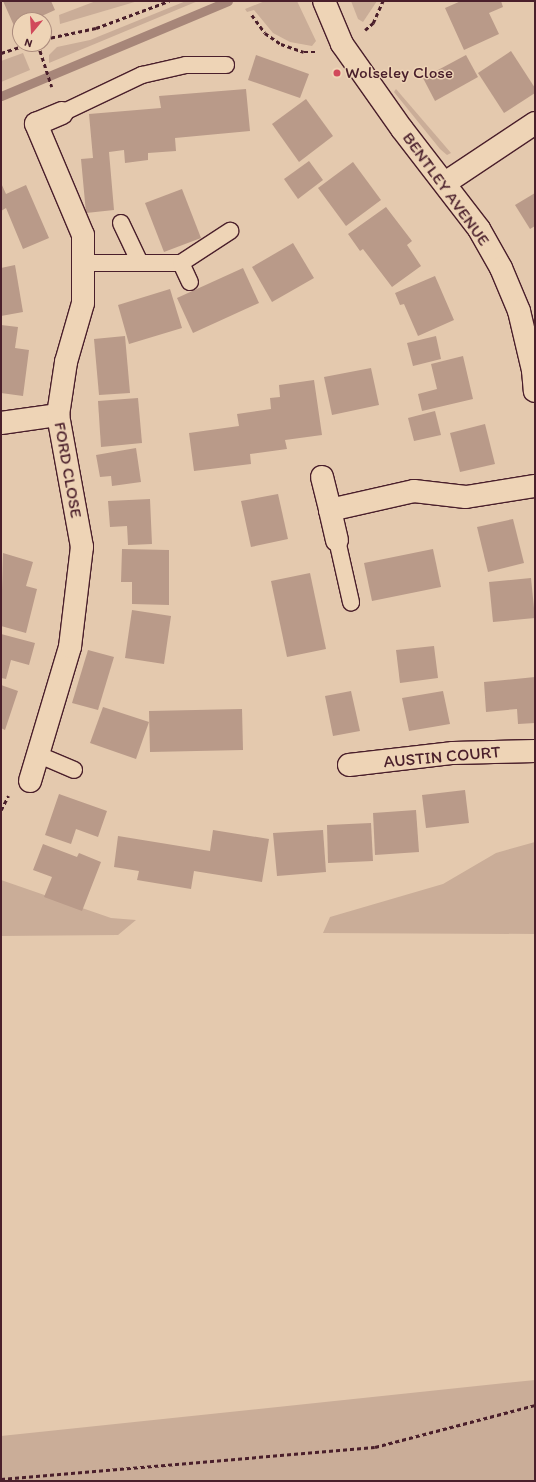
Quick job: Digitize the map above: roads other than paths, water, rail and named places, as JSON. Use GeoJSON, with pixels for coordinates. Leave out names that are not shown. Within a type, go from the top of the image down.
{"type":"FeatureCollection","features":[{"type":"Feature","properties":{"kind":"street","name":"BENTLEY AVENUE"},"geometry":{"type":"LineString","coordinates":[[324,1],[342,44],[402,129],[480,230],[501,268],[519,311],[534,377]]}},
{"type":"Feature","properties":{"kind":"street","name":"FORD CLOSE"},"geometry":{"type":"LineString","coordinates":[[30,781],[70,647],[82,547],[58,415],[66,362],[83,303],[83,235],[36,124],[62,112]]}},
{"type":"Feature","properties":{"kind":"street"},"geometry":{"type":"LineString","coordinates":[[445,183],[535,123]]}},
{"type":"Feature","properties":{"kind":"street"},"geometry":{"type":"LineString","coordinates":[[1,423],[58,415]]}},
{"type":"Feature","properties":{"kind":"street"},"geometry":{"type":"LineString","coordinates":[[322,477],[337,540]]}},
{"type":"Feature","properties":{"kind":"street"},"geometry":{"type":"LineString","coordinates":[[330,510],[414,491],[466,497],[535,486]]}},
{"type":"Feature","properties":{"kind":"street","name":"AUSTIN COURT"},"geometry":{"type":"LineString","coordinates":[[349,765],[453,753],[535,751]]}},
{"type":"Feature","properties":{"kind":"lane"},"geometry":{"type":"LineString","coordinates":[[62,112],[142,75],[186,65],[226,64]]}},
{"type":"Feature","properties":{"kind":"lane"},"geometry":{"type":"LineString","coordinates":[[121,224],[140,263]]}},
{"type":"Feature","properties":{"kind":"lane"},"geometry":{"type":"LineString","coordinates":[[83,263],[181,263],[230,231]]}},
{"type":"Feature","properties":{"kind":"lane"},"geometry":{"type":"LineString","coordinates":[[181,263],[190,282]]}},
{"type":"Feature","properties":{"kind":"lane"},"geometry":{"type":"LineString","coordinates":[[337,540],[351,602]]}},
{"type":"Feature","properties":{"kind":"lane"},"geometry":{"type":"LineString","coordinates":[[39,755],[74,770]]}},
{"type":"Feature","properties":{"kind":"waterway"},"geometry":{"type":"LineString","coordinates":[[1,96],[228,1]]}},
{"type":"Feature","properties":{"kind":"place","name":"Wolseley Close"},"geometry":{"type":"Point","coordinates":[337,73]}}]}
